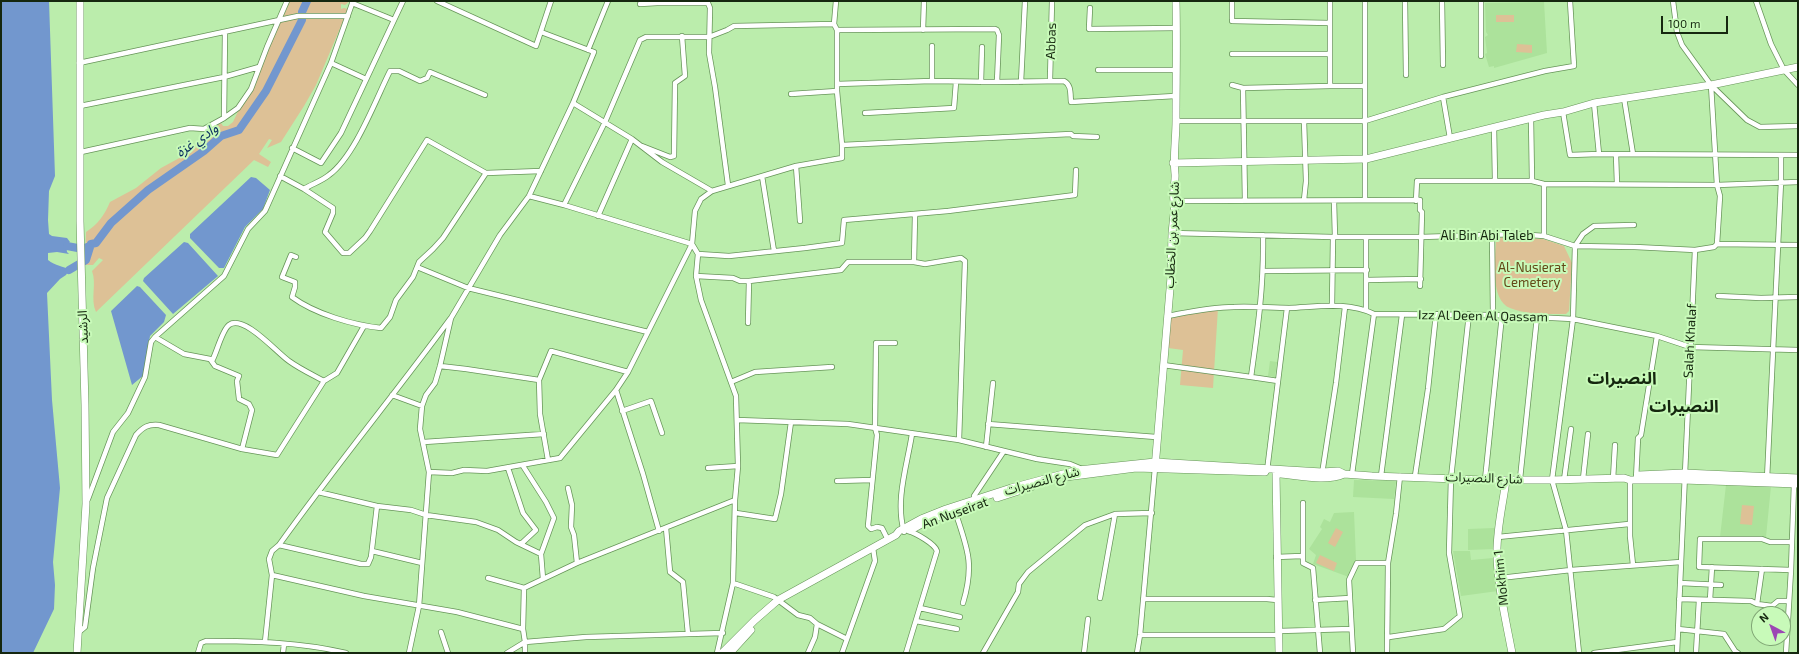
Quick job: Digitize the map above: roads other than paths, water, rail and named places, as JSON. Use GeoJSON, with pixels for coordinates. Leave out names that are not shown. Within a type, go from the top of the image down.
{"type":"FeatureCollection","features":[{"type":"Feature","properties":{"kind":"main road","name":"الرشيد"},"geometry":{"type":"LineString","coordinates":[[77,653],[86,504],[80,211],[80,1]]}},
{"type":"Feature","properties":{"kind":"main road","name":"شارع عمر بن الخطاب"},"geometry":{"type":"LineString","coordinates":[[1155,465],[1156,437],[1172,263],[1172,232],[1175,204],[1173,201],[1176,182],[1173,163],[1176,121],[1176,1]]}},
{"type":"Feature","properties":{"kind":"main road"},"geometry":{"type":"LineString","coordinates":[[1173,163],[1366,159],[1531,118],[1563,112],[1594,103],[1711,85],[1798,67]]}},
{"type":"Feature","properties":{"kind":"main road","name":"شارع النصيرات"},"geometry":{"type":"LineString","coordinates":[[1086,472],[1155,465],[1267,470],[1321,475]]}},
{"type":"Feature","properties":{"kind":"main road","name":"شارع النصيرات"},"geometry":{"type":"LineString","coordinates":[[1267,470],[1276,473],[1321,475],[1338,470],[1348,474],[1485,480],[1564,480],[1684,476],[1797,482]]}},
{"type":"Feature","properties":{"kind":"main road","name":"An Nuseirat"},"geometry":{"type":"LineString","coordinates":[[888,540],[927,521],[955,511],[976,501],[1086,472]]}},
{"type":"Feature","properties":{"kind":"main road"},"geometry":{"type":"LineString","coordinates":[[1276,473],[1276,557],[1279,653]]}},
{"type":"Feature","properties":{"kind":"main road","name":"Mokhim 1"},"geometry":{"type":"LineString","coordinates":[[1506,480],[1498,537],[1497,556],[1512,653]]}},
{"type":"Feature","properties":{"kind":"main road"},"geometry":{"type":"LineString","coordinates":[[905,531],[935,513],[976,501]]}},
{"type":"Feature","properties":{"kind":"main road"},"geometry":{"type":"LineString","coordinates":[[722,653],[778,600],[888,540]]}},
{"type":"Feature","properties":{"kind":"main road"},"geometry":{"type":"LineString","coordinates":[[730,653],[737,649],[767,609]]}},
{"type":"Feature","properties":{"kind":"street"},"geometry":{"type":"LineString","coordinates":[[81,152],[190,128],[204,130],[238,108],[251,89],[287,1]]}},
{"type":"Feature","properties":{"kind":"street"},"geometry":{"type":"LineString","coordinates":[[292,148],[321,163],[341,133],[403,1]]}},
{"type":"Feature","properties":{"kind":"street"},"geometry":{"type":"LineString","coordinates":[[437,1],[536,46],[551,1]]}},
{"type":"Feature","properties":{"kind":"street"},"geometry":{"type":"LineString","coordinates":[[588,50],[608,1]]}},
{"type":"Feature","properties":{"kind":"street"},"geometry":{"type":"LineString","coordinates":[[429,472],[452,473],[464,470],[487,471],[523,466],[560,458],[616,390],[628,372],[692,244],[695,211],[701,199],[712,191],[728,185],[796,166],[842,158],[837,91],[836,30],[834,24],[836,1]]}},
{"type":"Feature","properties":{"kind":"street"},"geometry":{"type":"LineString","coordinates":[[923,30],[924,1]]}},
{"type":"Feature","properties":{"kind":"street"},"geometry":{"type":"LineString","coordinates":[[1021,82],[1025,1]]}},
{"type":"Feature","properties":{"kind":"street","name":"Abbas"},"geometry":{"type":"LineString","coordinates":[[1050,80],[1052,1]]}},
{"type":"Feature","properties":{"kind":"street"},"geometry":{"type":"LineString","coordinates":[[1232,1],[1232,20],[1330,23]]}},
{"type":"Feature","properties":{"kind":"street"},"geometry":{"type":"LineString","coordinates":[[1330,1],[1330,86]]}},
{"type":"Feature","properties":{"kind":"street"},"geometry":{"type":"LineString","coordinates":[[1365,1],[1365,200]]}},
{"type":"Feature","properties":{"kind":"street"},"geometry":{"type":"LineString","coordinates":[[1406,1],[1406,75]]}},
{"type":"Feature","properties":{"kind":"street"},"geometry":{"type":"LineString","coordinates":[[1442,1],[1443,65]]}},
{"type":"Feature","properties":{"kind":"street"},"geometry":{"type":"LineString","coordinates":[[1481,1],[1481,56]]}},
{"type":"Feature","properties":{"kind":"street"},"geometry":{"type":"LineString","coordinates":[[1176,121],[1365,121],[1443,98],[1545,71],[1574,66],[1570,1]]}},
{"type":"Feature","properties":{"kind":"street"},"geometry":{"type":"LineString","coordinates":[[1673,1],[1677,32],[1682,46],[1711,85],[1747,120],[1760,127],[1798,126]]}},
{"type":"Feature","properties":{"kind":"street"},"geometry":{"type":"LineString","coordinates":[[1756,1],[1771,44],[1784,70],[1798,85]]}},
{"type":"Feature","properties":{"kind":"street"},"geometry":{"type":"LineString","coordinates":[[86,504],[113,432],[128,412],[146,377],[152,342],[155,337],[224,276],[248,229],[265,211],[331,63],[353,2],[394,20]]}},
{"type":"Feature","properties":{"kind":"street"},"geometry":{"type":"LineString","coordinates":[[640,4],[708,3],[710,8],[708,53],[715,87],[728,185]]}},
{"type":"Feature","properties":{"kind":"street"},"geometry":{"type":"LineString","coordinates":[[1090,8],[1089,29],[1177,28]]}},
{"type":"Feature","properties":{"kind":"street"},"geometry":{"type":"LineString","coordinates":[[80,62],[298,16],[348,16]]}},
{"type":"Feature","properties":{"kind":"street"},"geometry":{"type":"LineString","coordinates":[[564,205],[605,122],[640,40],[646,38],[682,36],[709,37],[728,30],[734,26],[834,24]]}},
{"type":"Feature","properties":{"kind":"street"},"geometry":{"type":"LineString","coordinates":[[836,30],[997,30],[999,35],[997,82]]}},
{"type":"Feature","properties":{"kind":"street"},"geometry":{"type":"LineString","coordinates":[[224,118],[225,32]]}},
{"type":"Feature","properties":{"kind":"street"},"geometry":{"type":"LineString","coordinates":[[266,642],[272,575],[269,559],[272,551],[279,545],[347,452],[374,421],[451,318],[500,235],[529,196],[573,103],[594,52],[541,32]]}},
{"type":"Feature","properties":{"kind":"street"},"geometry":{"type":"LineString","coordinates":[[641,146],[653,149],[670,157],[674,156],[675,83],[685,76],[682,36]]}},
{"type":"Feature","properties":{"kind":"street"},"geometry":{"type":"LineString","coordinates":[[932,46],[932,81]]}},
{"type":"Feature","properties":{"kind":"street"},"geometry":{"type":"LineString","coordinates":[[981,82],[982,47]]}},
{"type":"Feature","properties":{"kind":"street"},"geometry":{"type":"LineString","coordinates":[[1232,54],[1330,54]]}},
{"type":"Feature","properties":{"kind":"street"},"geometry":{"type":"LineString","coordinates":[[331,63],[366,79]]}},
{"type":"Feature","properties":{"kind":"street"},"geometry":{"type":"LineString","coordinates":[[80,106],[224,77],[259,67]]}},
{"type":"Feature","properties":{"kind":"street"},"geometry":{"type":"LineString","coordinates":[[1098,70],[1176,70]]}},
{"type":"Feature","properties":{"kind":"street"},"geometry":{"type":"LineString","coordinates":[[304,189],[329,175],[343,160],[355,142],[390,71],[399,71],[420,81],[427,78],[430,72],[485,95]]}},
{"type":"Feature","properties":{"kind":"street"},"geometry":{"type":"LineString","coordinates":[[837,84],[932,81],[1021,82],[1050,80],[1068,83],[1070,86],[1071,102],[1175,96]]}},
{"type":"Feature","properties":{"kind":"street"},"geometry":{"type":"LineString","coordinates":[[865,113],[954,108],[956,82]]}},
{"type":"Feature","properties":{"kind":"street"},"geometry":{"type":"LineString","coordinates":[[1232,85],[1243,88],[1364,86]]}},
{"type":"Feature","properties":{"kind":"street"},"geometry":{"type":"LineString","coordinates":[[1711,85],[1714,106],[1717,185],[1720,196],[1717,244]]}},
{"type":"Feature","properties":{"kind":"street"},"geometry":{"type":"LineString","coordinates":[[1243,88],[1245,201]]}},
{"type":"Feature","properties":{"kind":"street"},"geometry":{"type":"LineString","coordinates":[[790,94],[837,91]]}},
{"type":"Feature","properties":{"kind":"street"},"geometry":{"type":"LineString","coordinates":[[1443,98],[1450,138]]}},
{"type":"Feature","properties":{"kind":"street"},"geometry":{"type":"LineString","coordinates":[[1624,98],[1633,154]]}},
{"type":"Feature","properties":{"kind":"street"},"geometry":{"type":"LineString","coordinates":[[573,103],[632,139],[662,162],[712,191]]}},
{"type":"Feature","properties":{"kind":"street"},"geometry":{"type":"LineString","coordinates":[[1594,103],[1600,154]]}},
{"type":"Feature","properties":{"kind":"street"},"geometry":{"type":"LineString","coordinates":[[1563,112],[1570,155],[1798,155]]}},
{"type":"Feature","properties":{"kind":"street"},"geometry":{"type":"LineString","coordinates":[[1531,118],[1532,181]]}},
{"type":"Feature","properties":{"kind":"street"},"geometry":{"type":"LineString","coordinates":[[1304,121],[1304,160],[1306,181],[1304,200]]}},
{"type":"Feature","properties":{"kind":"street"},"geometry":{"type":"LineString","coordinates":[[1494,127],[1495,180]]}},
{"type":"Feature","properties":{"kind":"street"},"geometry":{"type":"LineString","coordinates":[[842,145],[1072,134],[1073,136],[1097,137]]}},
{"type":"Feature","properties":{"kind":"street"},"geometry":{"type":"LineString","coordinates":[[598,216],[632,139]]}},
{"type":"Feature","properties":{"kind":"street"},"geometry":{"type":"LineString","coordinates":[[280,176],[304,189],[333,208],[333,213],[324,232],[343,253],[349,253],[365,238],[370,231],[427,140],[486,173],[541,171]]}},
{"type":"Feature","properties":{"kind":"street"},"geometry":{"type":"LineString","coordinates":[[1616,155],[1617,184]]}},
{"type":"Feature","properties":{"kind":"street"},"geometry":{"type":"LineString","coordinates":[[1767,480],[1781,155]]}},
{"type":"Feature","properties":{"kind":"street"},"geometry":{"type":"LineString","coordinates":[[796,166],[800,221]]}},
{"type":"Feature","properties":{"kind":"street"},"geometry":{"type":"LineString","coordinates":[[698,254],[729,256],[842,243],[844,220],[994,206],[1075,195],[1076,170]]}},
{"type":"Feature","properties":{"kind":"street"},"geometry":{"type":"LineString","coordinates":[[296,257],[291,255],[282,277],[295,282],[296,287],[292,297],[314,310],[364,326],[381,328],[390,316],[396,300],[412,277],[419,262],[434,249],[443,238],[486,173]]}},
{"type":"Feature","properties":{"kind":"street"},"geometry":{"type":"LineString","coordinates":[[762,176],[774,251]]}},
{"type":"Feature","properties":{"kind":"street"},"geometry":{"type":"LineString","coordinates":[[1416,200],[1417,181],[1495,180],[1532,181],[1544,184],[1717,185],[1798,182]]}},
{"type":"Feature","properties":{"kind":"street"},"geometry":{"type":"LineString","coordinates":[[1544,184],[1544,236]]}},
{"type":"Feature","properties":{"kind":"street"},"geometry":{"type":"LineString","coordinates":[[529,196],[564,205],[692,244],[698,254],[696,276],[701,300],[736,396],[738,466],[735,500],[736,513],[733,583],[727,605],[723,634],[717,653]]}},
{"type":"Feature","properties":{"kind":"street"},"geometry":{"type":"LineString","coordinates":[[1173,201],[1420,200],[1420,210],[1422,212],[1420,286]]}},
{"type":"Feature","properties":{"kind":"street"},"geometry":{"type":"LineString","coordinates":[[1332,306],[1334,201]]}},
{"type":"Feature","properties":{"kind":"street"},"geometry":{"type":"LineString","coordinates":[[914,262],[915,214]]}},
{"type":"Feature","properties":{"kind":"street"},"geometry":{"type":"LineString","coordinates":[[1579,653],[1566,530],[1552,480],[1573,319],[1575,246],[1583,234],[1594,226],[1634,225]]}},
{"type":"Feature","properties":{"kind":"street","name":"Ali Bin Abi Taleb"},"geometry":{"type":"LineString","coordinates":[[1172,232],[1334,237],[1421,237],[1517,234],[1544,236],[1575,246],[1695,250],[1714,247],[1717,244],[1798,245]]}},
{"type":"Feature","properties":{"kind":"street"},"geometry":{"type":"LineString","coordinates":[[1492,234],[1493,315]]}},
{"type":"Feature","properties":{"kind":"street"},"geometry":{"type":"LineString","coordinates":[[1251,377],[1261,307],[1264,271],[1263,235]]}},
{"type":"Feature","properties":{"kind":"street"},"geometry":{"type":"LineString","coordinates":[[1366,237],[1366,310]]}},
{"type":"Feature","properties":{"kind":"street","name":"Salah Khalaf"},"geometry":{"type":"LineString","coordinates":[[1677,653],[1695,250]]}},
{"type":"Feature","properties":{"kind":"street"},"geometry":{"type":"LineString","coordinates":[[696,276],[733,278],[740,281],[749,281],[842,270],[848,262],[914,262],[925,264],[961,258],[965,261],[959,440]]}},
{"type":"Feature","properties":{"kind":"street"},"geometry":{"type":"LineString","coordinates":[[417,267],[468,288],[648,332]]}},
{"type":"Feature","properties":{"kind":"street"},"geometry":{"type":"LineString","coordinates":[[1264,271],[1366,270]]}},
{"type":"Feature","properties":{"kind":"street"},"geometry":{"type":"LineString","coordinates":[[1366,280],[1421,279]]}},
{"type":"Feature","properties":{"kind":"street"},"geometry":{"type":"LineString","coordinates":[[748,323],[749,281]]}},
{"type":"Feature","properties":{"kind":"street"},"geometry":{"type":"LineString","coordinates":[[1718,296],[1761,298],[1798,297]]}},
{"type":"Feature","properties":{"kind":"street","name":"Izz Al Deen Al Qassam"},"geometry":{"type":"LineString","coordinates":[[1167,316],[1204,309],[1233,307],[1287,308],[1332,306],[1366,310],[1374,314],[1502,315],[1573,319],[1657,336],[1690,347],[1798,350]]}},
{"type":"Feature","properties":{"kind":"street"},"geometry":{"type":"LineString","coordinates":[[1321,475],[1336,383],[1345,307]]}},
{"type":"Feature","properties":{"kind":"street"},"geometry":{"type":"LineString","coordinates":[[1267,470],[1287,308]]}},
{"type":"Feature","properties":{"kind":"street"},"geometry":{"type":"LineString","coordinates":[[1348,474],[1374,314]]}},
{"type":"Feature","properties":{"kind":"street"},"geometry":{"type":"LineString","coordinates":[[1415,476],[1428,389],[1436,314]]}},
{"type":"Feature","properties":{"kind":"street"},"geometry":{"type":"LineString","coordinates":[[1389,637],[1444,629],[1460,616],[1449,553],[1451,478],[1469,314]]}},
{"type":"Feature","properties":{"kind":"street"},"geometry":{"type":"LineString","coordinates":[[1381,476],[1402,315]]}},
{"type":"Feature","properties":{"kind":"street"},"geometry":{"type":"LineString","coordinates":[[1485,480],[1502,315]]}},
{"type":"Feature","properties":{"kind":"street"},"geometry":{"type":"LineString","coordinates":[[1520,479],[1537,317]]}},
{"type":"Feature","properties":{"kind":"street"},"geometry":{"type":"LineString","coordinates":[[409,653],[419,606],[429,472],[424,442],[420,429],[422,406],[426,395],[434,383],[440,366],[451,318]]}},
{"type":"Feature","properties":{"kind":"street"},"geometry":{"type":"LineString","coordinates":[[212,361],[225,329],[230,324],[236,323],[246,326],[290,362],[324,381]]}},
{"type":"Feature","properties":{"kind":"street"},"geometry":{"type":"LineString","coordinates":[[78,634],[85,627],[93,568],[107,498],[136,435],[143,427],[151,424],[159,425],[242,449],[277,455],[324,381],[337,373],[364,326]]}},
{"type":"Feature","properties":{"kind":"street"},"geometry":{"type":"LineString","coordinates":[[1633,565],[1630,524],[1631,478],[1638,438],[1641,435],[1657,336]]}},
{"type":"Feature","properties":{"kind":"street"},"geometry":{"type":"LineString","coordinates":[[155,337],[184,354],[210,359],[215,366],[239,376],[237,381],[240,399],[249,404],[252,410],[242,449]]}},
{"type":"Feature","properties":{"kind":"street"},"geometry":{"type":"LineString","coordinates":[[888,540],[882,528],[877,527],[870,529],[868,526],[877,435],[875,428],[876,343],[895,342]]}},
{"type":"Feature","properties":{"kind":"street"},"geometry":{"type":"LineString","coordinates":[[548,460],[540,414],[539,380],[551,351],[628,372]]}},
{"type":"Feature","properties":{"kind":"street"},"geometry":{"type":"LineString","coordinates":[[1163,365],[1278,381]]}},
{"type":"Feature","properties":{"kind":"street"},"geometry":{"type":"LineString","coordinates":[[440,366],[539,380]]}},
{"type":"Feature","properties":{"kind":"street"},"geometry":{"type":"LineString","coordinates":[[731,382],[756,372],[832,367]]}},
{"type":"Feature","properties":{"kind":"street"},"geometry":{"type":"LineString","coordinates":[[986,447],[993,383]]}},
{"type":"Feature","properties":{"kind":"street"},"geometry":{"type":"LineString","coordinates":[[616,390],[643,474],[659,531]]}},
{"type":"Feature","properties":{"kind":"street"},"geometry":{"type":"LineString","coordinates":[[392,395],[422,406]]}},
{"type":"Feature","properties":{"kind":"street"},"geometry":{"type":"LineString","coordinates":[[622,411],[651,401],[662,433]]}},
{"type":"Feature","properties":{"kind":"street"},"geometry":{"type":"LineString","coordinates":[[737,420],[848,424],[959,440],[1037,459],[1070,464],[1086,472]]}},
{"type":"Feature","properties":{"kind":"street"},"geometry":{"type":"LineString","coordinates":[[736,513],[775,518],[781,494],[791,422]]}},
{"type":"Feature","properties":{"kind":"street"},"geometry":{"type":"LineString","coordinates":[[988,424],[1156,437]]}},
{"type":"Feature","properties":{"kind":"street"},"geometry":{"type":"LineString","coordinates":[[1564,480],[1571,429]]}},
{"type":"Feature","properties":{"kind":"street"},"geometry":{"type":"LineString","coordinates":[[424,442],[544,434]]}},
{"type":"Feature","properties":{"kind":"street"},"geometry":{"type":"LineString","coordinates":[[906,653],[937,552],[936,548],[915,533],[905,531],[901,517],[903,474],[912,434]]}},
{"type":"Feature","properties":{"kind":"street"},"geometry":{"type":"LineString","coordinates":[[1583,479],[1588,434]]}},
{"type":"Feature","properties":{"kind":"street"},"geometry":{"type":"LineString","coordinates":[[1613,479],[1615,445]]}},
{"type":"Feature","properties":{"kind":"street"},"geometry":{"type":"LineString","coordinates":[[976,501],[974,496],[1004,451]]}},
{"type":"Feature","properties":{"kind":"street"},"geometry":{"type":"LineString","coordinates":[[1137,653],[1152,512],[1155,465]]}},
{"type":"Feature","properties":{"kind":"street"},"geometry":{"type":"LineString","coordinates":[[523,466],[546,502],[554,518],[541,554],[543,579]]}},
{"type":"Feature","properties":{"kind":"street"},"geometry":{"type":"LineString","coordinates":[[708,468],[738,466]]}},
{"type":"Feature","properties":{"kind":"street"},"geometry":{"type":"LineString","coordinates":[[508,468],[523,513],[536,530],[521,544]]}},
{"type":"Feature","properties":{"kind":"street"},"geometry":{"type":"LineString","coordinates":[[1387,653],[1389,637],[1388,563],[1396,514],[1400,476]]}},
{"type":"Feature","properties":{"kind":"street"},"geometry":{"type":"LineString","coordinates":[[837,481],[872,480]]}},
{"type":"Feature","properties":{"kind":"street"},"geometry":{"type":"LineString","coordinates":[[1786,653],[1797,482]]}},
{"type":"Feature","properties":{"kind":"street"},"geometry":{"type":"LineString","coordinates":[[568,488],[572,505],[571,527],[574,535],[577,563]]}},
{"type":"Feature","properties":{"kind":"street"},"geometry":{"type":"LineString","coordinates":[[318,492],[377,506],[411,510],[426,515],[476,522],[498,530],[541,554]]}},
{"type":"Feature","properties":{"kind":"street"},"geometry":{"type":"LineString","coordinates":[[488,578],[524,588],[577,563],[735,500]]}},
{"type":"Feature","properties":{"kind":"street"},"geometry":{"type":"LineString","coordinates":[[1303,503],[1302,556],[1303,563],[1313,568],[1320,653]]}},
{"type":"Feature","properties":{"kind":"street"},"geometry":{"type":"LineString","coordinates":[[279,545],[361,564],[368,564],[372,551],[377,506]]}},
{"type":"Feature","properties":{"kind":"street"},"geometry":{"type":"LineString","coordinates":[[955,511],[969,556],[969,583],[963,602]]}},
{"type":"Feature","properties":{"kind":"street"},"geometry":{"type":"LineString","coordinates":[[983,653],[1028,572],[1085,525],[1115,514],[1152,512]]}},
{"type":"Feature","properties":{"kind":"street"},"geometry":{"type":"LineString","coordinates":[[1100,598],[1115,514]]}},
{"type":"Feature","properties":{"kind":"street"},"geometry":{"type":"LineString","coordinates":[[1498,537],[1630,524]]}},
{"type":"Feature","properties":{"kind":"street"},"geometry":{"type":"LineString","coordinates":[[666,528],[670,572],[683,582],[688,634]]}},
{"type":"Feature","properties":{"kind":"street"},"geometry":{"type":"LineString","coordinates":[[1791,570],[1699,567],[1700,539],[1762,539],[1770,542],[1792,542]]}},
{"type":"Feature","properties":{"kind":"street"},"geometry":{"type":"LineString","coordinates":[[842,653],[875,561],[873,548]]}},
{"type":"Feature","properties":{"kind":"street"},"geometry":{"type":"LineString","coordinates":[[372,551],[422,563]]}},
{"type":"Feature","properties":{"kind":"street"},"geometry":{"type":"LineString","coordinates":[[1276,557],[1302,556]]}},
{"type":"Feature","properties":{"kind":"street"},"geometry":{"type":"LineString","coordinates":[[1500,578],[1571,570],[1681,562]]}},
{"type":"Feature","properties":{"kind":"street"},"geometry":{"type":"LineString","coordinates":[[1353,653],[1349,580],[1357,563],[1388,563]]}},
{"type":"Feature","properties":{"kind":"street"},"geometry":{"type":"LineString","coordinates":[[1710,600],[1712,567]]}},
{"type":"Feature","properties":{"kind":"street"},"geometry":{"type":"LineString","coordinates":[[1758,604],[1762,569]]}},
{"type":"Feature","properties":{"kind":"street"},"geometry":{"type":"LineString","coordinates":[[272,575],[364,596],[457,612],[522,629]]}},
{"type":"Feature","properties":{"kind":"street"},"geometry":{"type":"LineString","coordinates":[[733,583],[774,597],[798,615],[810,618],[817,624],[847,638]]}},
{"type":"Feature","properties":{"kind":"street"},"geometry":{"type":"LineString","coordinates":[[1680,583],[1721,585]]}},
{"type":"Feature","properties":{"kind":"street"},"geometry":{"type":"LineString","coordinates":[[524,588],[522,629],[525,642],[524,653]]}},
{"type":"Feature","properties":{"kind":"street"},"geometry":{"type":"LineString","coordinates":[[1143,598],[1277,600]]}},
{"type":"Feature","properties":{"kind":"street"},"geometry":{"type":"LineString","coordinates":[[1315,600],[1350,598]]}},
{"type":"Feature","properties":{"kind":"street"},"geometry":{"type":"LineString","coordinates":[[1679,599],[1751,601],[1758,604],[1772,606],[1778,601],[1789,601]]}},
{"type":"Feature","properties":{"kind":"street"},"geometry":{"type":"LineString","coordinates":[[1696,653],[1699,600]]}},
{"type":"Feature","properties":{"kind":"street"},"geometry":{"type":"LineString","coordinates":[[920,608],[960,617]]}},
{"type":"Feature","properties":{"kind":"street"},"geometry":{"type":"LineString","coordinates":[[1084,653],[1088,619]]}},
{"type":"Feature","properties":{"kind":"street"},"geometry":{"type":"LineString","coordinates":[[916,621],[957,629]]}},
{"type":"Feature","properties":{"kind":"street"},"geometry":{"type":"LineString","coordinates":[[808,653],[815,637],[817,624]]}},
{"type":"Feature","properties":{"kind":"street"},"geometry":{"type":"LineString","coordinates":[[1140,635],[1279,633],[1351,628]]}},
{"type":"Feature","properties":{"kind":"street"},"geometry":{"type":"LineString","coordinates":[[1678,629],[1724,634],[1734,651],[1738,653]]}},
{"type":"Feature","properties":{"kind":"street"},"geometry":{"type":"LineString","coordinates":[[440,632],[448,653]]}},
{"type":"Feature","properties":{"kind":"street"},"geometry":{"type":"LineString","coordinates":[[507,653],[525,642],[586,637],[723,634]]}},
{"type":"Feature","properties":{"kind":"street"},"geometry":{"type":"LineString","coordinates":[[198,653],[202,643],[206,641],[266,642],[324,648],[346,653]]}},
{"type":"Feature","properties":{"kind":"street"},"geometry":{"type":"LineString","coordinates":[[1594,653],[1678,642]]}},
{"type":"Feature","properties":{"kind":"street"},"geometry":{"type":"LineString","coordinates":[[283,653],[284,644]]}},
{"type":"Feature","properties":{"kind":"water"},"geometry":{"type":"Polygon","coordinates":[[[1,1],[49,1],[55,176],[49,191],[49,234],[52,236],[67,238],[70,242],[66,245],[67,252],[69,254],[57,252],[48,253],[48,260],[69,270],[66,275],[60,279],[47,293],[52,400],[60,488],[53,562],[55,585],[54,609],[33,653],[1,653],[1,1]]]}},
{"type":"Feature","properties":{"kind":"water"},"geometry":{"type":"Polygon","coordinates":[[[251,177],[256,178],[270,190],[263,209],[245,227],[224,268],[219,268],[190,238],[190,234],[251,177]]]}},
{"type":"Feature","properties":{"kind":"water"},"geometry":{"type":"Polygon","coordinates":[[[184,242],[188,243],[218,276],[173,314],[143,281],[144,278],[184,242]]]}},
{"type":"Feature","properties":{"kind":"water"},"geometry":{"type":"Polygon","coordinates":[[[137,286],[140,287],[166,315],[164,322],[150,336],[144,375],[132,385],[111,311],[137,286]]]}},
{"type":"Feature","properties":{"kind":"waterway","name":"وادي غزة"},"geometry":{"type":"LineString","coordinates":[[91,244],[96,243],[111,223],[148,190],[204,151],[221,136],[239,130],[266,91],[302,20],[302,12],[307,1]]}},
{"type":"Feature","properties":{"kind":"waterway","name":"وادي غزة"},"geometry":{"type":"LineString","coordinates":[[69,270],[86,260],[91,244]]}},
{"type":"Feature","properties":{"kind":"waterway"},"geometry":{"type":"LineString","coordinates":[[67,246],[83,249],[87,247]]}},
{"type":"Feature","properties":{"kind":"district","name":"النصيرات"},"geometry":{"type":"Point","coordinates":[1622,378]}},
{"type":"Feature","properties":{"kind":"district","name":"النصيرات"},"geometry":{"type":"Point","coordinates":[1684,406]}},
{"type":"Feature","properties":{"kind":"park label","name":"Al-Nusierat Cemetery"},"geometry":{"type":"Point","coordinates":[1532,276]}}]}
